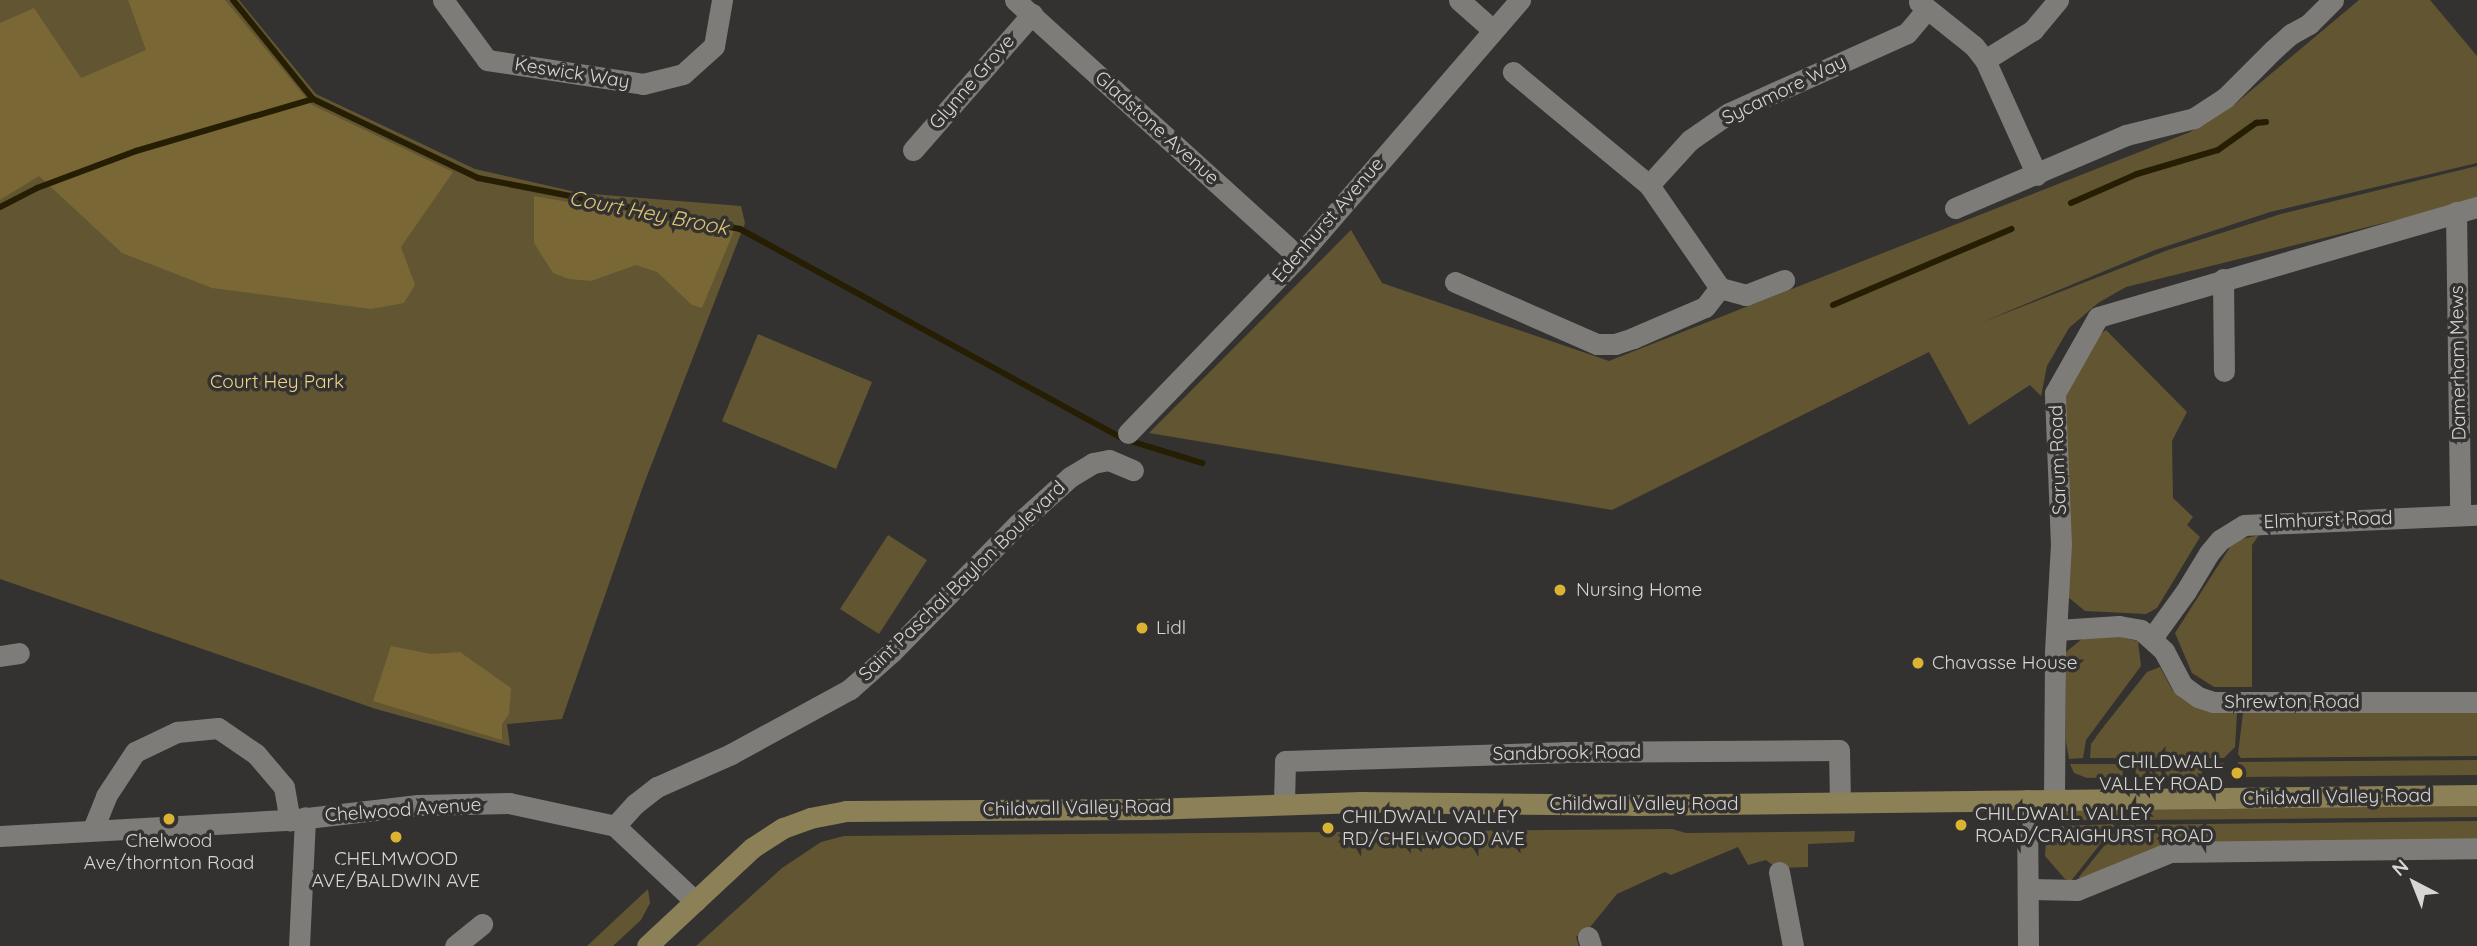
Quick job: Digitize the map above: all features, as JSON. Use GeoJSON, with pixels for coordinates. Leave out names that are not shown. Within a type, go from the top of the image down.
{"type":"FeatureCollection","features":[{"type":"Feature","properties":{"kind":"main road","name":"Childwall Valley Road"},"geometry":{"type":"LineString","coordinates":[[647,946],[752,848],[783,828],[810,818],[846,811],[1149,809],[1284,803],[1634,805],[2477,795]]}},
{"type":"Feature","properties":{"kind":"street","name":"Keswick Way"},"geometry":{"type":"LineString","coordinates":[[443,0],[487,60],[643,84],[683,74],[714,46],[722,0]]}},
{"type":"Feature","properties":{"kind":"street","name":"Gladstone Avenue"},"geometry":{"type":"LineString","coordinates":[[1015,0],[1298,257]]}},
{"type":"Feature","properties":{"kind":"street"},"geometry":{"type":"LineString","coordinates":[[1459,0],[1493,30]]}},
{"type":"Feature","properties":{"kind":"street","name":"Edenhurst Avenue"},"geometry":{"type":"LineString","coordinates":[[1128,433],[1298,257],[1520,0]]}},
{"type":"Feature","properties":{"kind":"street"},"geometry":{"type":"LineString","coordinates":[[1985,60],[2034,30],[2058,0]]}},
{"type":"Feature","properties":{"kind":"street"},"geometry":{"type":"LineString","coordinates":[[1955,208],[2126,135],[2175,124],[2210,109],[2225,98],[2282,42],[2309,24],[2333,0]]}},
{"type":"Feature","properties":{"kind":"street"},"geometry":{"type":"LineString","coordinates":[[1922,5],[1974,46],[1985,60],[2037,175]]}},
{"type":"Feature","properties":{"kind":"street","name":"Sycamore Way"},"geometry":{"type":"LineString","coordinates":[[1650,185],[1690,140],[1729,113],[1907,33],[1922,5]]}},
{"type":"Feature","properties":{"kind":"street","name":"Glynne Grove"},"geometry":{"type":"LineString","coordinates":[[913,150],[1032,14]]}},
{"type":"Feature","properties":{"kind":"street"},"geometry":{"type":"LineString","coordinates":[[1513,72],[1650,185],[1720,288],[1746,295],[1784,280]]}},
{"type":"Feature","properties":{"kind":"street","name":"Sarum Road"},"geometry":{"type":"LineString","coordinates":[[2054,800],[2061,545],[2055,393],[2098,317],[2477,207]]}},
{"type":"Feature","properties":{"kind":"street","name":"Damerham Mews"},"geometry":{"type":"LineString","coordinates":[[2456,212],[2469,515]]}},
{"type":"Feature","properties":{"kind":"street"},"geometry":{"type":"LineString","coordinates":[[2223,279],[2224,371]]}},
{"type":"Feature","properties":{"kind":"street"},"geometry":{"type":"LineString","coordinates":[[1455,282],[1597,344],[1615,344],[1633,338],[1705,307],[1720,288]]}},
{"type":"Feature","properties":{"kind":"street","name":"Saint Paschal Baylon Boulevard"},"geometry":{"type":"LineString","coordinates":[[615,826],[635,804],[657,787],[731,754],[850,688],[892,652],[1018,524],[1070,477],[1093,464],[1109,460],[1133,470]]}},
{"type":"Feature","properties":{"kind":"street","name":"Elmhurst Road"},"geometry":{"type":"LineString","coordinates":[[2152,638],[2209,553],[2220,540],[2244,524],[2469,515]]}},
{"type":"Feature","properties":{"kind":"street"},"geometry":{"type":"LineString","coordinates":[[2057,630],[2119,626],[2141,630],[2152,638]]}},
{"type":"Feature","properties":{"kind":"street","name":"Shrewton Road"},"geometry":{"type":"LineString","coordinates":[[2152,638],[2164,651],[2183,686],[2198,697],[2213,702],[2477,702]]}},
{"type":"Feature","properties":{"kind":"street"},"geometry":{"type":"LineString","coordinates":[[93,829],[106,796],[135,752],[177,732],[218,728],[256,754],[284,787],[297,819],[299,946]]}},
{"type":"Feature","properties":{"kind":"street","name":"Sandbrook Road"},"geometry":{"type":"LineString","coordinates":[[1284,803],[1285,761],[1564,752],[1839,750],[1840,802]]}},
{"type":"Feature","properties":{"kind":"street"},"geometry":{"type":"LineString","coordinates":[[2027,800],[2028,946]]}},
{"type":"Feature","properties":{"kind":"street","name":"Chelwood Avenue"},"geometry":{"type":"LineString","coordinates":[[0,836],[297,819],[418,805],[509,803],[615,826]]}},
{"type":"Feature","properties":{"kind":"street"},"geometry":{"type":"LineString","coordinates":[[615,826],[695,901]]}},
{"type":"Feature","properties":{"kind":"street"},"geometry":{"type":"LineString","coordinates":[[2028,889],[2077,890],[2169,852],[2477,848]]}},
{"type":"Feature","properties":{"kind":"street"},"geometry":{"type":"LineString","coordinates":[[1779,872],[1793,946]]}},
{"type":"Feature","properties":{"kind":"street"},"geometry":{"type":"LineString","coordinates":[[456,946],[482,924]]}},
{"type":"Feature","properties":{"kind":"green space","name":"Court Hey Park"},"geometry":{"type":"Polygon","coordinates":[[[0,0],[239,0],[316,94],[475,169],[580,193],[741,206],[745,223],[642,489],[562,719],[507,724],[510,746],[376,709],[0,579],[0,0]]]}},
{"type":"Feature","properties":{"kind":"green space"},"geometry":{"type":"Polygon","coordinates":[[[2359,0],[2430,0],[2477,56],[2477,163],[2270,212],[2155,250],[1980,323],[2168,250],[2281,214],[2477,166],[2477,200],[2126,287],[2098,303],[2069,328],[2047,366],[2041,396],[2030,385],[1969,425],[1929,352],[1612,510],[1149,433],[1351,230],[1382,283],[1609,361],[2190,132],[2235,104],[2359,0]]]}},
{"type":"Feature","properties":{"kind":"green space"},"geometry":{"type":"Polygon","coordinates":[[[2106,330],[2187,412],[2172,441],[2173,498],[2193,517],[2187,525],[2200,537],[2157,608],[2146,614],[2085,611],[2068,597],[2064,405],[2067,390],[2099,335],[2106,330]]]}},
{"type":"Feature","properties":{"kind":"green space"},"geometry":{"type":"Polygon","coordinates":[[[758,334],[872,382],[836,469],[722,421],[758,334]]]}},
{"type":"Feature","properties":{"kind":"green space"},"geometry":{"type":"Polygon","coordinates":[[[888,535],[927,560],[879,634],[840,609],[888,535]]]}},
{"type":"Feature","properties":{"kind":"green space"},"geometry":{"type":"Polygon","coordinates":[[[2259,535],[2252,545],[2252,687],[2214,687],[2192,673],[2175,633],[2230,547],[2238,540],[2259,535]]]}},
{"type":"Feature","properties":{"kind":"green space"},"geometry":{"type":"Polygon","coordinates":[[[2116,636],[2138,641],[2141,666],[2086,740],[2083,758],[2069,759],[2066,742],[2066,652],[2083,638],[2116,636]]]}},
{"type":"Feature","properties":{"kind":"green space"},"geometry":{"type":"Polygon","coordinates":[[[2160,667],[2173,691],[2194,706],[2215,713],[2237,713],[2235,747],[2224,758],[2090,758],[2091,744],[2101,730],[2147,672],[2160,667]]]}},
{"type":"Feature","properties":{"kind":"green space"},"geometry":{"type":"Polygon","coordinates":[[[2477,710],[2477,756],[2241,758],[2238,754],[2243,713],[2477,710]]]}},
{"type":"Feature","properties":{"kind":"green space"},"geometry":{"type":"Polygon","coordinates":[[[2477,760],[2477,775],[2244,777],[2239,772],[2238,762],[2477,760]]]}},
{"type":"Feature","properties":{"kind":"green space"},"geometry":{"type":"Polygon","coordinates":[[[2141,763],[2224,763],[2225,766],[2223,771],[2202,771],[2201,777],[2136,777],[2135,766],[2141,763]]]}},
{"type":"Feature","properties":{"kind":"green space"},"geometry":{"type":"Polygon","coordinates":[[[2070,764],[2122,764],[2123,777],[2087,778],[2074,773],[2070,764]]]}},
{"type":"Feature","properties":{"kind":"green space"},"geometry":{"type":"Polygon","coordinates":[[[2477,806],[2477,817],[2138,820],[2135,817],[2135,810],[2477,806]]]}},
{"type":"Feature","properties":{"kind":"green space"},"geometry":{"type":"Polygon","coordinates":[[[2060,809],[2123,809],[2123,814],[2121,818],[2114,820],[2060,820],[2060,809]]]}},
{"type":"Feature","properties":{"kind":"green space"},"geometry":{"type":"Polygon","coordinates":[[[2477,821],[2477,843],[2185,845],[2080,880],[2079,877],[2121,825],[2477,821]]]}},
{"type":"Feature","properties":{"kind":"green space"},"geometry":{"type":"Polygon","coordinates":[[[2116,824],[2071,881],[2065,879],[2045,856],[2046,838],[2059,826],[2116,824]]]}},
{"type":"Feature","properties":{"kind":"green space"},"geometry":{"type":"Polygon","coordinates":[[[1672,829],[1686,833],[1855,831],[1854,842],[1808,844],[1808,867],[1776,868],[1766,860],[1748,865],[1738,847],[1671,875],[1665,872],[1617,894],[1591,926],[1576,937],[1579,946],[696,946],[782,868],[821,842],[844,836],[1672,829]]]}},
{"type":"Feature","properties":{"kind":"green space"},"geometry":{"type":"Polygon","coordinates":[[[648,889],[650,903],[641,920],[613,946],[587,946],[648,889]]]}},
{"type":"Feature","properties":{"kind":"shaded area"},"geometry":{"type":"Polygon","coordinates":[[[128,0],[225,0],[312,105],[453,172],[401,247],[415,285],[404,303],[371,309],[212,288],[122,253],[39,176],[0,200],[0,23],[34,8],[81,78],[146,50],[128,0]]]}},
{"type":"Feature","properties":{"kind":"shaded area"},"geometry":{"type":"Polygon","coordinates":[[[534,196],[734,231],[702,308],[692,305],[657,272],[636,265],[591,281],[569,279],[553,273],[534,243],[534,196]]]}},
{"type":"Feature","properties":{"kind":"shaded area"},"geometry":{"type":"Polygon","coordinates":[[[391,646],[431,654],[460,652],[511,688],[509,714],[502,724],[502,740],[373,701],[391,646]]]}},
{"type":"Feature","properties":{"kind":"waterway","name":"Court Hey Brook"},"geometry":{"type":"LineString","coordinates":[[233,0],[313,99],[478,178],[740,229],[1124,439],[1202,463]]}},
{"type":"Feature","properties":{"kind":"waterway"},"geometry":{"type":"LineString","coordinates":[[0,207],[37,188],[136,151],[313,99]]}},
{"type":"Feature","properties":{"kind":"waterway"},"geometry":{"type":"LineString","coordinates":[[2071,203],[2137,174],[2218,150],[2256,123],[2266,122]]}},
{"type":"Feature","properties":{"kind":"waterway"},"geometry":{"type":"LineString","coordinates":[[1833,305],[2011,229]]}},
{"type":"Feature","properties":{"kind":"place","name":"Nursing Home"},"geometry":{"type":"Point","coordinates":[1560,590]}},
{"type":"Feature","properties":{"kind":"place","name":"Lidl"},"geometry":{"type":"Point","coordinates":[1142,628]}},
{"type":"Feature","properties":{"kind":"place","name":"Chavasse House"},"geometry":{"type":"Point","coordinates":[1918,663]}},
{"type":"Feature","properties":{"kind":"place","name":"CHILDWALL VALLEY ROAD"},"geometry":{"type":"Point","coordinates":[2237,773]}},
{"type":"Feature","properties":{"kind":"place","name":"Chelwood Ave/thornton Road"},"geometry":{"type":"Point","coordinates":[169,819]}},
{"type":"Feature","properties":{"kind":"place","name":"CHILDWALL VALLEY ROAD/CRAIGHURST ROAD"},"geometry":{"type":"Point","coordinates":[1961,825]}},
{"type":"Feature","properties":{"kind":"place","name":"CHILDWALL VALLEY RD/CHELWOOD AVE"},"geometry":{"type":"Point","coordinates":[1328,828]}},
{"type":"Feature","properties":{"kind":"place","name":"CHELMWOOD AVE/BALDWIN AVE"},"geometry":{"type":"Point","coordinates":[396,837]}}]}
